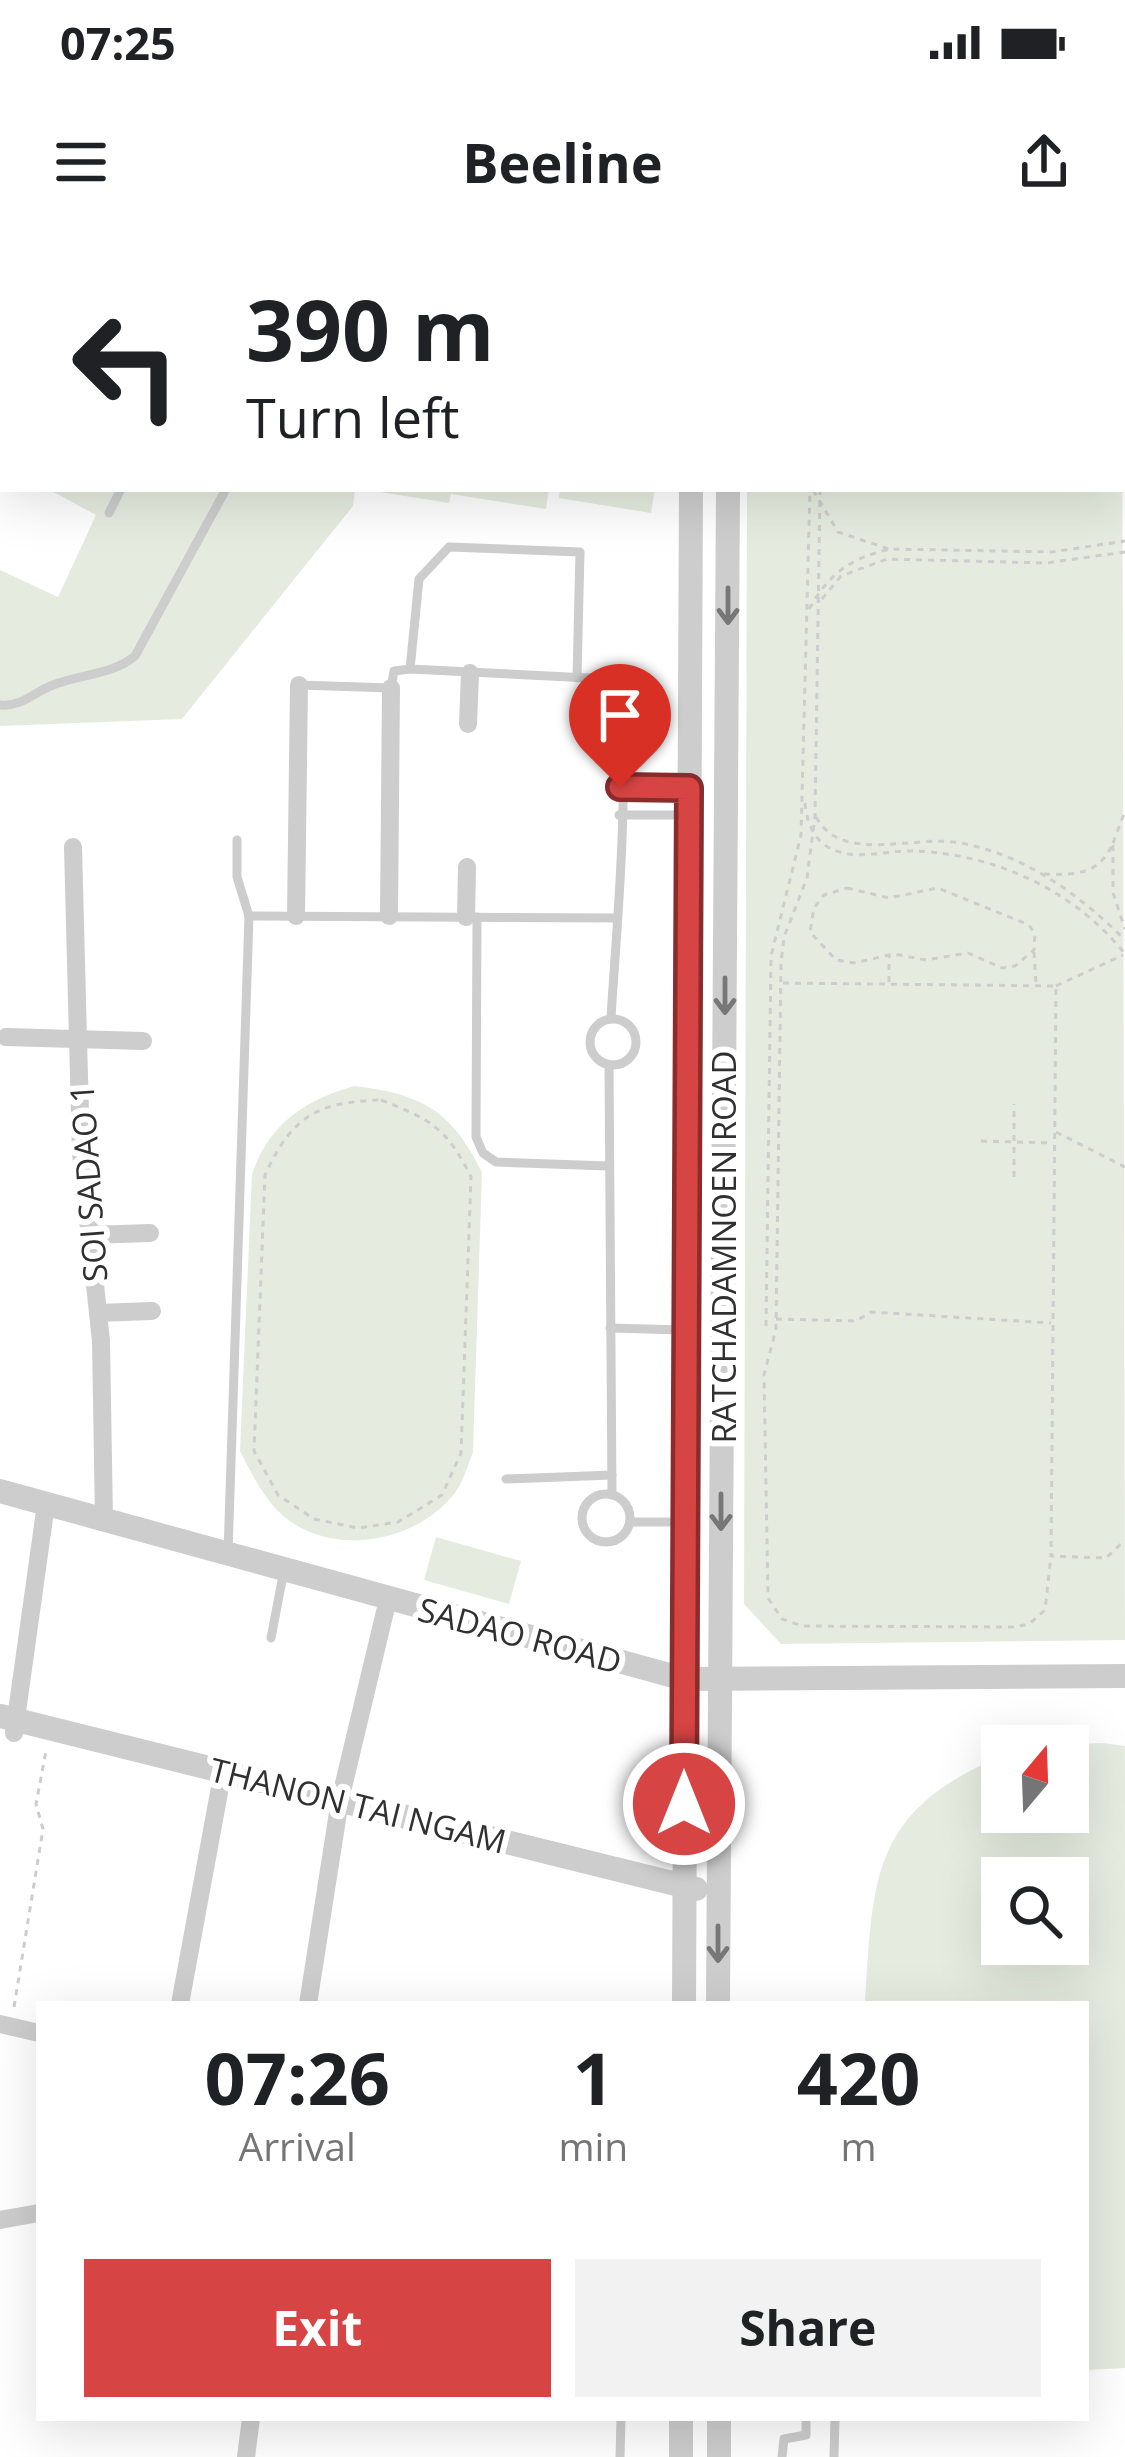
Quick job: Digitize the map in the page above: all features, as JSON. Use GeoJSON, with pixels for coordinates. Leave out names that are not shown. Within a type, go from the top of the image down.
{"type":"FeatureCollection","features":[{"type":"Feature","properties":{"kind":"street","name":"RATCHADAMNOEN ROAD"},"geometry":{"type":"LineString","coordinates":[[684,2001],[691,492]]}},
{"type":"Feature","properties":{"kind":"street","name":"RATCHADAMNOEN ROAD"},"geometry":{"type":"LineString","coordinates":[[718,2001],[728,492]]}},
{"type":"Feature","properties":{"kind":"street"},"geometry":{"type":"LineString","coordinates":[[468,724],[470,673]]}},
{"type":"Feature","properties":{"kind":"street"},"geometry":{"type":"LineString","coordinates":[[296,916],[299,685]]}},
{"type":"Feature","properties":{"kind":"street"},"geometry":{"type":"LineString","coordinates":[[389,916],[392,688]]}},
{"type":"Feature","properties":{"kind":"street","name":"SOI SADAO 1"},"geometry":{"type":"LineString","coordinates":[[73,847],[81,1154],[98,1313],[104,1520]]}},
{"type":"Feature","properties":{"kind":"street"},"geometry":{"type":"LineString","coordinates":[[467,867],[472,917]]}},
{"type":"Feature","properties":{"kind":"street"},"geometry":{"type":"LineString","coordinates":[[5,1037],[142,1040]]}},
{"type":"Feature","properties":{"kind":"street"},"geometry":{"type":"LineString","coordinates":[[90,1235],[150,1233]]}},
{"type":"Feature","properties":{"kind":"street"},"geometry":{"type":"LineString","coordinates":[[98,1313],[152,1311]]}},
{"type":"Feature","properties":{"kind":"street","name":"SADAO ROAD"},"geometry":{"type":"LineString","coordinates":[[0,1491],[684,1679],[1125,1676]]}},
{"type":"Feature","properties":{"kind":"street"},"geometry":{"type":"LineString","coordinates":[[10,1723],[46,1504]]}},
{"type":"Feature","properties":{"kind":"street"},"geometry":{"type":"LineString","coordinates":[[308,2001],[340,1799],[388,1599]]}},
{"type":"Feature","properties":{"kind":"street","name":"THANON TAI NGAM"},"geometry":{"type":"LineString","coordinates":[[10,1723],[50,1728],[685,1888],[717,1890]]}},
{"type":"Feature","properties":{"kind":"street"},"geometry":{"type":"LineString","coordinates":[[181,2001],[223,1771]]}},
{"type":"Feature","properties":{"kind":"street"},"geometry":{"type":"LineString","coordinates":[[5,2025],[36,2032]]}},
{"type":"Feature","properties":{"kind":"street"},"geometry":{"type":"LineString","coordinates":[[0,2220],[36,2214]]}},
{"type":"Feature","properties":{"kind":"street"},"geometry":{"type":"LineString","coordinates":[[246,2457],[251,2421]]}},
{"type":"Feature","properties":{"kind":"street"},"geometry":{"type":"LineString","coordinates":[[681,2421],[681,2457]]}},
{"type":"Feature","properties":{"kind":"street"},"geometry":{"type":"LineString","coordinates":[[719,2421],[719,2457]]}},
{"type":"Feature","properties":{"kind":"lane"},"geometry":{"type":"LineString","coordinates":[[109,513],[120,492]]}},
{"type":"Feature","properties":{"kind":"lane"},"geometry":{"type":"LineString","coordinates":[[0,706],[15,706],[48,686],[119,669],[135,656],[224,492]]}},
{"type":"Feature","properties":{"kind":"lane"},"geometry":{"type":"LineString","coordinates":[[410,669],[418,579],[448,547],[580,552],[577,678]]}},
{"type":"Feature","properties":{"kind":"lane"},"geometry":{"type":"LineString","coordinates":[[299,685],[392,688],[394,671],[410,669],[609,680],[620,696],[611,1019]]}},
{"type":"Feature","properties":{"kind":"lane"},"geometry":{"type":"LineString","coordinates":[[620,787],[689,788]]}},
{"type":"Feature","properties":{"kind":"lane"},"geometry":{"type":"LineString","coordinates":[[619,815],[689,815]]}},
{"type":"Feature","properties":{"kind":"lane"},"geometry":{"type":"LineString","coordinates":[[228,1554],[249,916],[237,877],[238,841]]}},
{"type":"Feature","properties":{"kind":"lane"},"geometry":{"type":"LineString","coordinates":[[249,916],[615,918]]}},
{"type":"Feature","properties":{"kind":"lane"},"geometry":{"type":"LineString","coordinates":[[472,917],[476,1137],[483,1153],[496,1162],[608,1166]]}},
{"type":"Feature","properties":{"kind":"lane"},"geometry":{"type":"LineString","coordinates":[[611,1019],[632,1030],[636,1046],[628,1060],[609,1065],[596,1057],[590,1042],[597,1025],[611,1019]]}},
{"type":"Feature","properties":{"kind":"lane"},"geometry":{"type":"LineString","coordinates":[[609,1065],[612,1495]]}},
{"type":"Feature","properties":{"kind":"lane"},"geometry":{"type":"LineString","coordinates":[[610,1328],[686,1330]]}},
{"type":"Feature","properties":{"kind":"lane"},"geometry":{"type":"LineString","coordinates":[[506,1479],[611,1475]]}},
{"type":"Feature","properties":{"kind":"lane"},"geometry":{"type":"LineString","coordinates":[[630,1522],[626,1505],[612,1495],[596,1496],[583,1509],[587,1534],[614,1541],[630,1522],[686,1522]]}},
{"type":"Feature","properties":{"kind":"lane"},"geometry":{"type":"LineString","coordinates":[[271,1638],[284,1570]]}},
{"type":"Feature","properties":{"kind":"lane"},"geometry":{"type":"LineString","coordinates":[[620,2457],[621,2421]]}},
{"type":"Feature","properties":{"kind":"lane"},"geometry":{"type":"LineString","coordinates":[[806,2421],[806,2435]]}},
{"type":"Feature","properties":{"kind":"lane"},"geometry":{"type":"LineString","coordinates":[[834,2457],[835,2421]]}},
{"type":"Feature","properties":{"kind":"lane"},"geometry":{"type":"LineString","coordinates":[[782,2457],[786,2437],[834,2437]]}},
{"type":"Feature","properties":{"kind":"path"},"geometry":{"type":"LineString","coordinates":[[814,492],[821,601],[815,816],[807,878],[784,937],[776,1319],[764,1375],[768,1598],[782,1619],[814,1627],[1029,1624],[1040,1618],[1049,1597],[1051,1556],[1055,986]]}},
{"type":"Feature","properties":{"kind":"path"},"geometry":{"type":"LineString","coordinates":[[766,1327],[771,956],[795,873],[804,792],[814,492]]}},
{"type":"Feature","properties":{"kind":"path"},"geometry":{"type":"LineString","coordinates":[[816,492],[838,532],[891,549],[1052,552],[1125,541]]}},
{"type":"Feature","properties":{"kind":"path"},"geometry":{"type":"LineString","coordinates":[[808,610],[837,570],[891,549]]}},
{"type":"Feature","properties":{"kind":"path"},"geometry":{"type":"LineString","coordinates":[[821,601],[841,576],[887,560],[1046,563],[1125,552]]}},
{"type":"Feature","properties":{"kind":"path"},"geometry":{"type":"LineString","coordinates":[[781,983],[1055,986],[1125,954],[1080,910],[996,866],[952,854],[855,854],[826,847],[807,820],[804,792]]}},
{"type":"Feature","properties":{"kind":"path"},"geometry":{"type":"LineString","coordinates":[[1042,874],[1086,872],[1100,864],[1125,811]]}},
{"type":"Feature","properties":{"kind":"path"},"geometry":{"type":"LineString","coordinates":[[815,816],[826,836],[842,844],[958,842],[1042,874],[1096,911],[1125,940]]}},
{"type":"Feature","properties":{"kind":"path"},"geometry":{"type":"LineString","coordinates":[[1113,843],[1113,892],[1125,929]]}},
{"type":"Feature","properties":{"kind":"path"},"geometry":{"type":"LineString","coordinates":[[1034,950],[1027,961],[1002,968],[968,953],[926,960],[889,955],[854,963],[823,952],[810,932],[814,908],[834,889],[889,898],[938,888],[1029,925],[1036,934],[1036,986]]}},
{"type":"Feature","properties":{"kind":"path"},"geometry":{"type":"LineString","coordinates":[[889,955],[889,984]]}},
{"type":"Feature","properties":{"kind":"path"},"geometry":{"type":"LineString","coordinates":[[381,1100],[421,1116],[452,1138],[470,1177],[461,1453],[442,1495],[398,1522],[358,1528],[314,1519],[278,1495],[254,1451],[265,1174],[280,1142],[297,1122],[337,1102],[381,1100]]}},
{"type":"Feature","properties":{"kind":"path"},"geometry":{"type":"LineString","coordinates":[[1014,1104],[1014,1177]]}},
{"type":"Feature","properties":{"kind":"path"},"geometry":{"type":"LineString","coordinates":[[1054,1132],[1125,1167]]}},
{"type":"Feature","properties":{"kind":"path"},"geometry":{"type":"LineString","coordinates":[[981,1142],[1054,1143]]}},
{"type":"Feature","properties":{"kind":"path"},"geometry":{"type":"LineString","coordinates":[[776,1319],[856,1321],[871,1312],[1053,1323]]}},
{"type":"Feature","properties":{"kind":"path"},"geometry":{"type":"LineString","coordinates":[[1051,1556],[1106,1558],[1125,1540]]}},
{"type":"Feature","properties":{"kind":"path"},"geometry":{"type":"LineString","coordinates":[[5,2025],[43,1829],[36,1804],[50,1728]]}},
{"type":"Feature","properties":{"kind":"shaded area"},"geometry":{"type":"Polygon","coordinates":[[[54,492],[355,492],[353,506],[182,719],[0,726],[0,570],[58,597],[96,515],[54,492]]]}},
{"type":"Feature","properties":{"kind":"shaded area"},"geometry":{"type":"Polygon","coordinates":[[[380,492],[549,492],[546,509],[451,494],[449,503],[380,492]]]}},
{"type":"Feature","properties":{"kind":"shaded area"},"geometry":{"type":"Polygon","coordinates":[[[560,492],[654,492],[651,513],[559,498],[560,492]]]}},
{"type":"Feature","properties":{"kind":"shaded area"},"geometry":{"type":"Polygon","coordinates":[[[747,492],[1122,492],[1125,1640],[781,1644],[744,1604],[747,492]]]}},
{"type":"Feature","properties":{"kind":"shaded area"},"geometry":{"type":"Polygon","coordinates":[[[354,1086],[398,1094],[432,1109],[458,1134],[482,1172],[473,1452],[460,1485],[437,1511],[394,1534],[346,1540],[300,1527],[280,1513],[240,1451],[252,1174],[268,1141],[291,1116],[354,1086]]]}},
{"type":"Feature","properties":{"kind":"shaded area"},"geometry":{"type":"Polygon","coordinates":[[[436,1537],[521,1561],[509,1604],[424,1580],[436,1537]]]}},
{"type":"Feature","properties":{"kind":"shaded area"},"geometry":{"type":"Polygon","coordinates":[[[1089,1744],[1125,1746],[1125,2368],[1089,2370],[1089,2001],[865,2001],[871,1919],[887,1853],[903,1825],[926,1800],[981,1766],[981,1833],[1089,1833],[1089,1744]]]}},
{"type":"Feature","properties":{"kind":"route"},"geometry":{"type":"LineString","coordinates":[[620,787],[689,788],[684,1804]]}}]}
